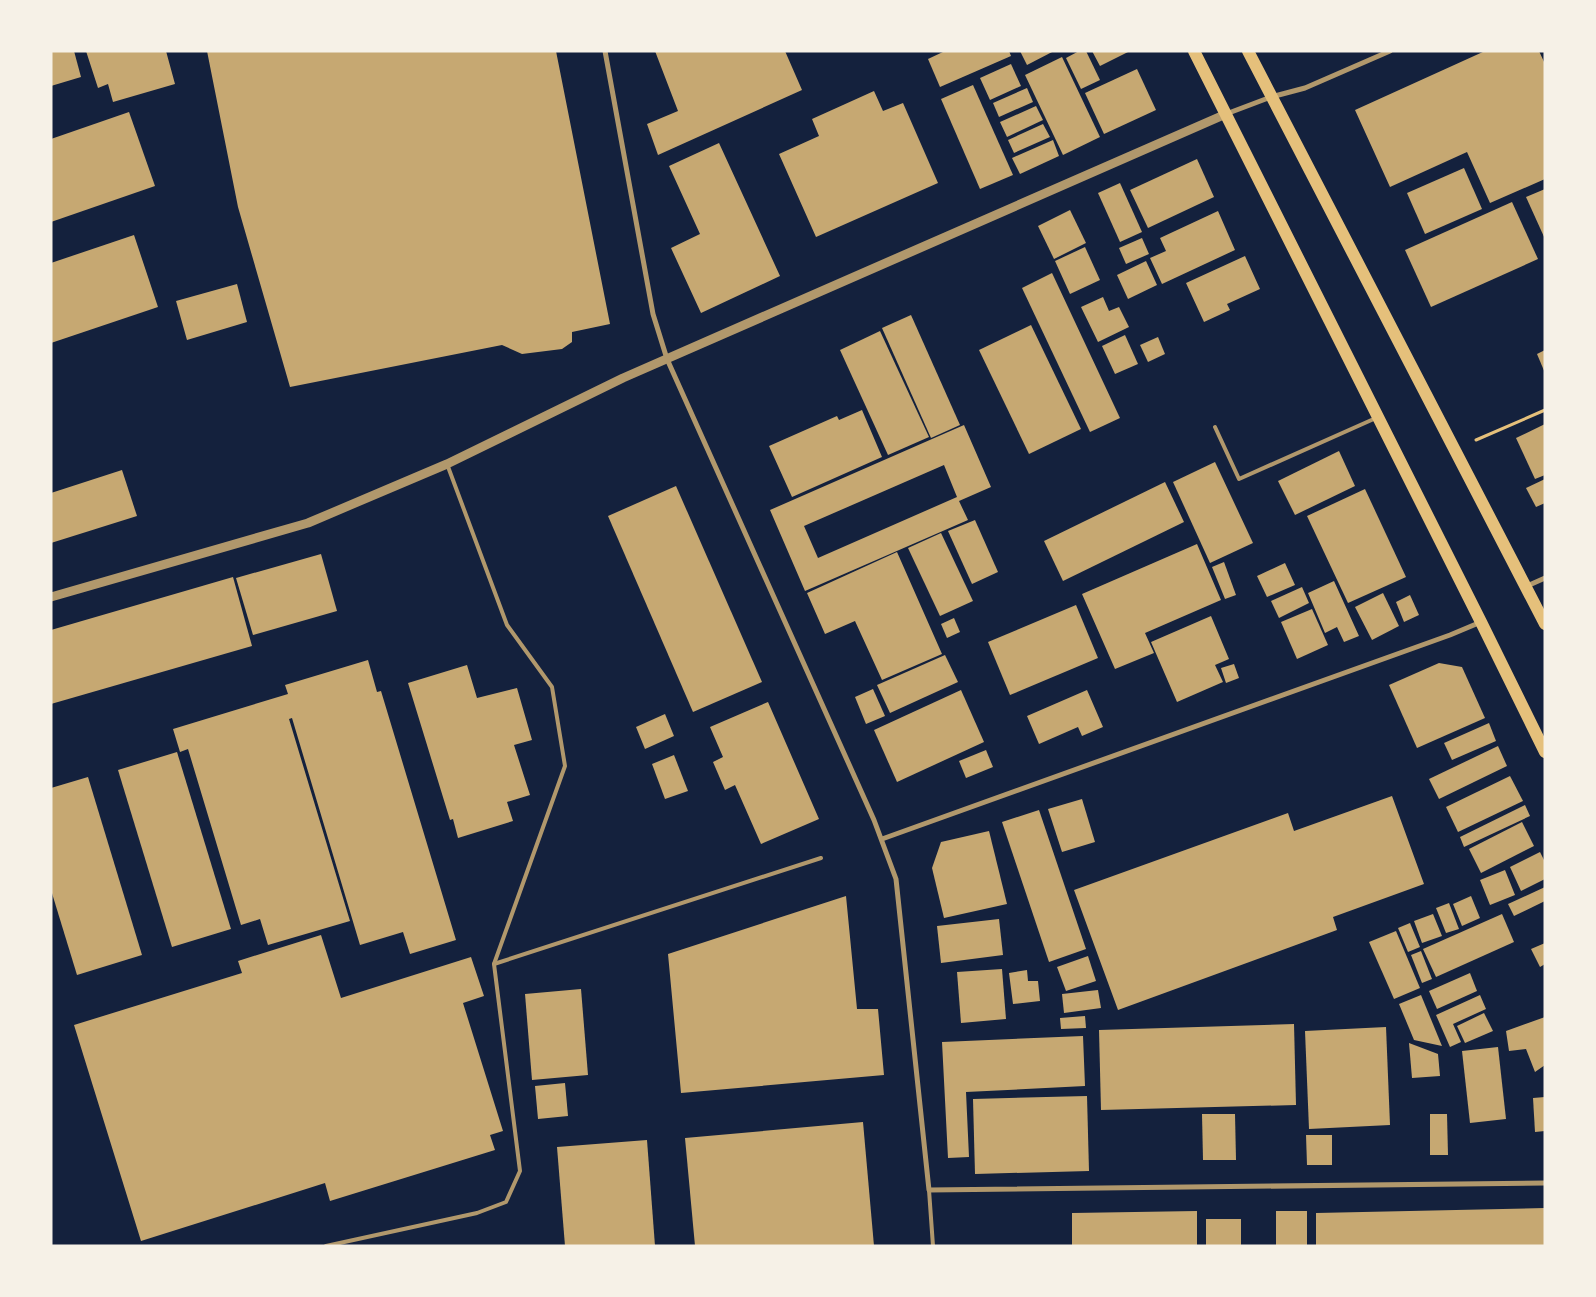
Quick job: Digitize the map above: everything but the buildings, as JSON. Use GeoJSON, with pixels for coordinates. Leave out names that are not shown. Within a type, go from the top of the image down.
{"type":"FeatureCollection","features":[{"type":"Feature","properties":{"kind":"main road"},"geometry":{"type":"LineString","coordinates":[[1194,51],[1482,622],[1545,752]]}},
{"type":"Feature","properties":{"kind":"main road"},"geometry":{"type":"LineString","coordinates":[[1248,51],[1527,586],[1545,624]]}},
{"type":"Feature","properties":{"kind":"street"},"geometry":{"type":"LineString","coordinates":[[605,51],[653,314],[667,359],[882,839],[896,879],[928,1190],[1545,1183]]}},
{"type":"Feature","properties":{"kind":"street"},"geometry":{"type":"LineString","coordinates":[[51,597],[308,523],[447,464],[624,378],[1226,114],[1271,97],[1305,88],[1390,51]]}},
{"type":"Feature","properties":{"kind":"street"},"geometry":{"type":"LineString","coordinates":[[1527,586],[1545,578]]}},
{"type":"Feature","properties":{"kind":"street"},"geometry":{"type":"LineString","coordinates":[[882,839],[1482,622]]}},
{"type":"Feature","properties":{"kind":"lane"},"geometry":{"type":"LineString","coordinates":[[1215,427],[1239,479],[1378,417]]}},
{"type":"Feature","properties":{"kind":"lane"},"geometry":{"type":"LineString","coordinates":[[326,1246],[477,1213],[506,1202],[520,1172],[494,964],[565,766],[552,687],[507,625],[447,464]]}},
{"type":"Feature","properties":{"kind":"lane"},"geometry":{"type":"LineString","coordinates":[[494,964],[821,858]]}},
{"type":"Feature","properties":{"kind":"lane"},"geometry":{"type":"LineString","coordinates":[[928,1190],[933,1246]]}},
{"type":"Feature","properties":{"kind":"path"},"geometry":{"type":"LineString","coordinates":[[1476,440],[1545,410]]}}]}
